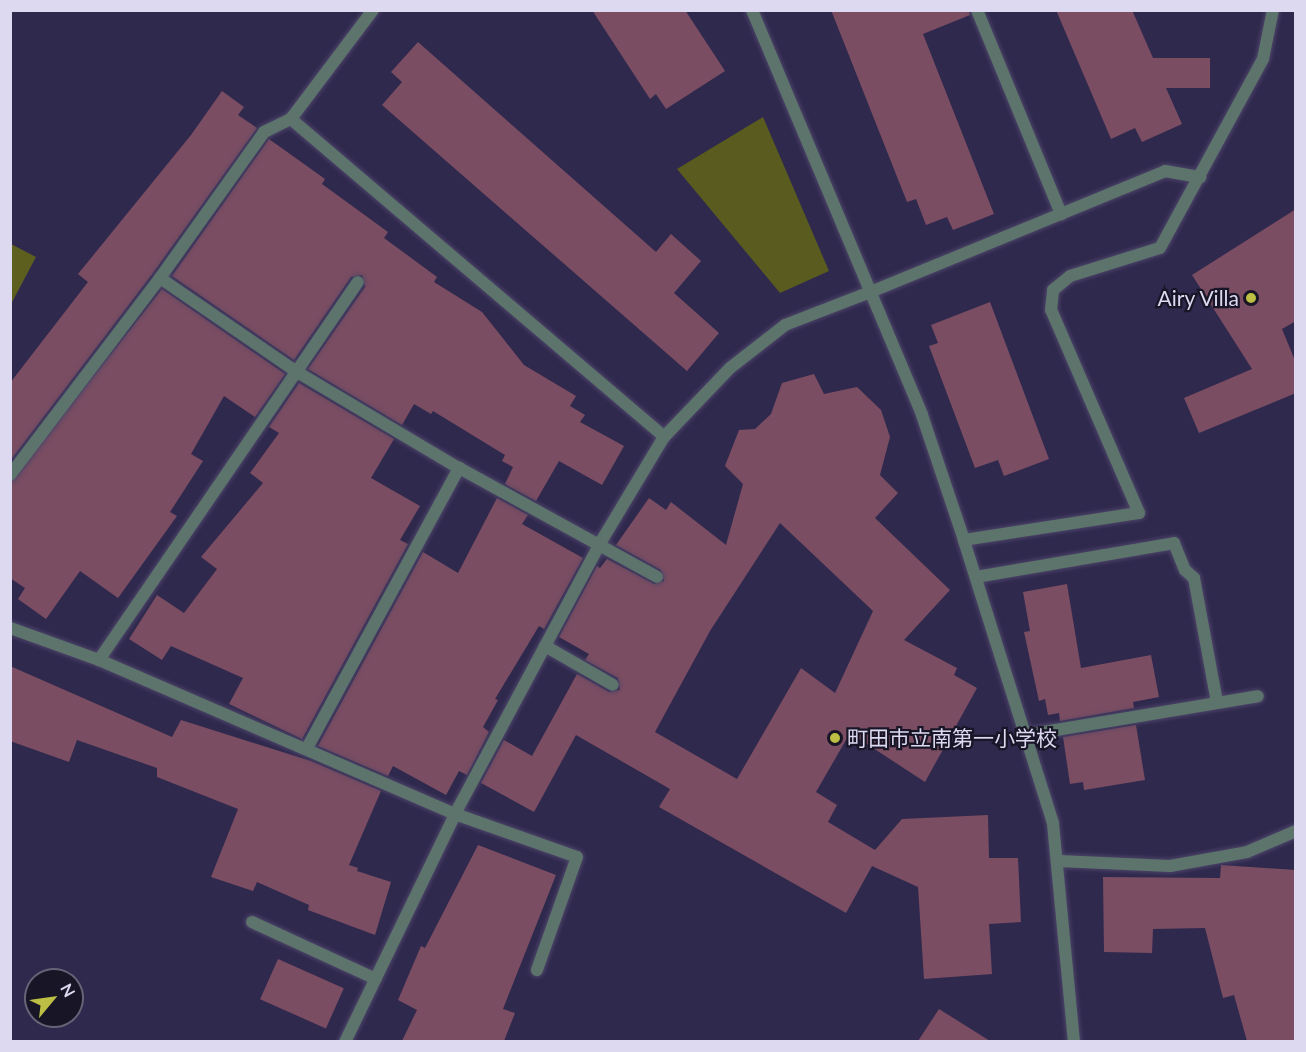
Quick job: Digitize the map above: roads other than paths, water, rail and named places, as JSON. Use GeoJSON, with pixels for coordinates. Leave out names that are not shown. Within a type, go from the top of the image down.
{"type":"FeatureCollection","features":[{"type":"Feature","properties":{"kind":"street"},"geometry":{"type":"LineString","coordinates":[[10,475],[160,278],[264,132],[291,119],[373,10]]}},
{"type":"Feature","properties":{"kind":"street"},"geometry":{"type":"LineString","coordinates":[[752,10],[868,293],[922,415],[1026,735],[1053,823],[1059,861],[1074,1041]]}},
{"type":"Feature","properties":{"kind":"street"},"geometry":{"type":"LineString","coordinates":[[977,10],[1061,214]]}},
{"type":"Feature","properties":{"kind":"street"},"geometry":{"type":"LineString","coordinates":[[964,540],[1139,513],[1051,310],[1053,290],[1070,276],[1160,248],[1263,59],[1273,10]]}},
{"type":"Feature","properties":{"kind":"street"},"geometry":{"type":"LineString","coordinates":[[291,119],[664,437]]}},
{"type":"Feature","properties":{"kind":"street"},"geometry":{"type":"LineString","coordinates":[[345,1041],[455,814],[599,545],[664,437],[730,368],[785,325],[1165,171],[1200,177]]}},
{"type":"Feature","properties":{"kind":"street"},"geometry":{"type":"LineString","coordinates":[[160,278],[297,372],[459,468],[657,577]]}},
{"type":"Feature","properties":{"kind":"street"},"geometry":{"type":"LineString","coordinates":[[99,660],[358,282]]}},
{"type":"Feature","properties":{"kind":"street"},"geometry":{"type":"LineString","coordinates":[[307,748],[459,468]]}},
{"type":"Feature","properties":{"kind":"street"},"geometry":{"type":"LineString","coordinates":[[976,577],[1174,543],[1185,570],[1194,578],[1217,702]]}},
{"type":"Feature","properties":{"kind":"street"},"geometry":{"type":"LineString","coordinates":[[10,628],[99,660],[307,748],[455,814],[577,857],[537,970]]}},
{"type":"Feature","properties":{"kind":"street"},"geometry":{"type":"LineString","coordinates":[[545,646],[613,685]]}},
{"type":"Feature","properties":{"kind":"street"},"geometry":{"type":"LineString","coordinates":[[1026,735],[1258,696]]}},
{"type":"Feature","properties":{"kind":"street"},"geometry":{"type":"LineString","coordinates":[[1059,861],[1170,866],[1247,852],[1296,831]]}},
{"type":"Feature","properties":{"kind":"street"},"geometry":{"type":"LineString","coordinates":[[252,922],[375,979]]}},
{"type":"Feature","properties":{"kind":"place","name":"Airy Villa"},"geometry":{"type":"Point","coordinates":[1251,298]}},
{"type":"Feature","properties":{"kind":"place","name":"町田市立南第一小学校"},"geometry":{"type":"Point","coordinates":[835,738]}}]}
